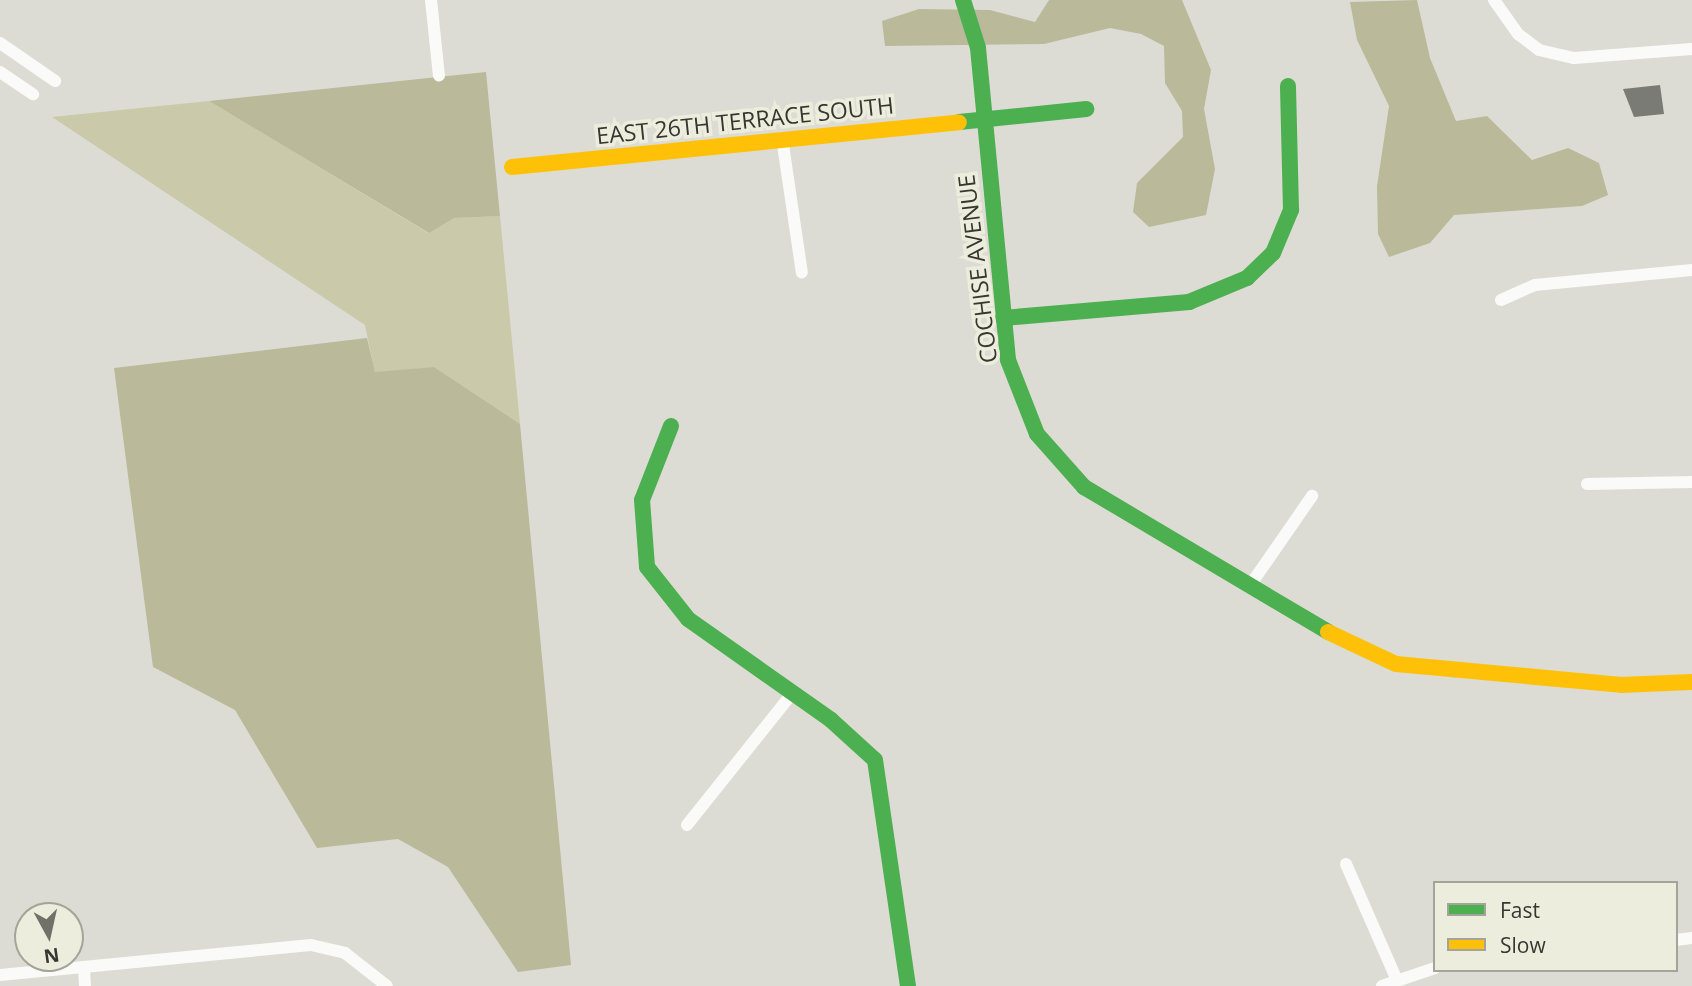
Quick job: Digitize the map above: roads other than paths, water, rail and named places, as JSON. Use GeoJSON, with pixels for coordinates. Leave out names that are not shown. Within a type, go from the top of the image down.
{"type":"FeatureCollection","features":[{"type":"Feature","properties":{"kind":"street"},"geometry":{"type":"LineString","coordinates":[[431,0],[439,76]]}},
{"type":"Feature","properties":{"kind":"street","name":"COCHISE AVENUE"},"geometry":{"type":"LineString","coordinates":[[963,0],[978,48],[1003,318],[1020,398],[1061,465],[1109,506],[1356,649],[1396,664],[1621,685],[1692,682]]}},
{"type":"Feature","properties":{"kind":"street"},"geometry":{"type":"LineString","coordinates":[[1494,0],[1518,34],[1539,50],[1574,58],[1692,49]]}},
{"type":"Feature","properties":{"kind":"street"},"geometry":{"type":"LineString","coordinates":[[0,43],[55,81]]}},
{"type":"Feature","properties":{"kind":"street"},"geometry":{"type":"LineString","coordinates":[[0,72],[33,94]]}},
{"type":"Feature","properties":{"kind":"street"},"geometry":{"type":"LineString","coordinates":[[1003,318],[1189,302],[1247,278],[1273,253],[1291,210],[1288,86]]}},
{"type":"Feature","properties":{"kind":"street","name":"EAST 26TH TERRACE SOUTH"},"geometry":{"type":"LineString","coordinates":[[512,167],[1086,109]]}},
{"type":"Feature","properties":{"kind":"street"},"geometry":{"type":"LineString","coordinates":[[782,138],[802,273]]}},
{"type":"Feature","properties":{"kind":"street"},"geometry":{"type":"LineString","coordinates":[[1501,300],[1535,285],[1692,270]]}},
{"type":"Feature","properties":{"kind":"street"},"geometry":{"type":"LineString","coordinates":[[671,426],[642,500],[647,567],[688,619],[793,692],[875,760],[908,986]]}},
{"type":"Feature","properties":{"kind":"street"},"geometry":{"type":"LineString","coordinates":[[1587,484],[1692,482]]}},
{"type":"Feature","properties":{"kind":"street"},"geometry":{"type":"LineString","coordinates":[[1250,587],[1312,496]]}},
{"type":"Feature","properties":{"kind":"street"},"geometry":{"type":"LineString","coordinates":[[687,825],[793,692]]}},
{"type":"Feature","properties":{"kind":"street"},"geometry":{"type":"LineString","coordinates":[[1346,864],[1396,978]]}},
{"type":"Feature","properties":{"kind":"street"},"geometry":{"type":"LineString","coordinates":[[85,986],[84,968],[289,945],[345,953],[387,986]]}},
{"type":"Feature","properties":{"kind":"street"},"geometry":{"type":"LineString","coordinates":[[1382,986],[1396,978],[1433,969]]}},
{"type":"Feature","properties":{"kind":"street"},"geometry":{"type":"LineString","coordinates":[[0,975],[36,972]]}}]}
